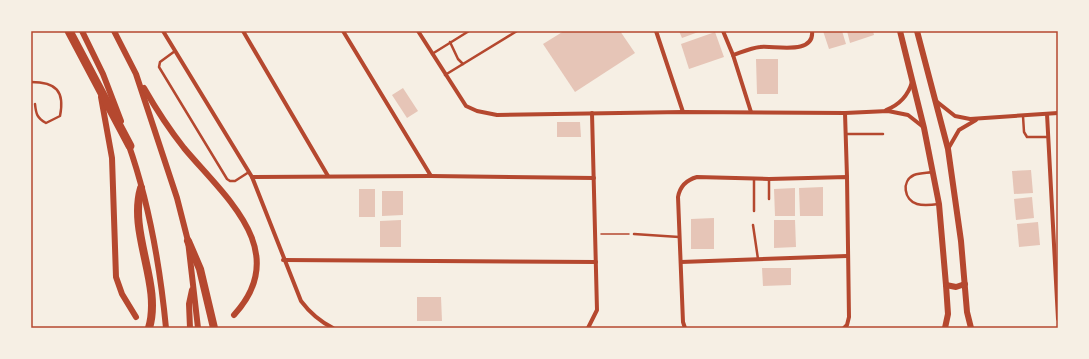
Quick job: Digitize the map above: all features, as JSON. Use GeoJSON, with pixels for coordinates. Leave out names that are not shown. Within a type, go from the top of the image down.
{"type":"FeatureCollection","features":[{"type":"Feature","properties":{"kind":"highway"},"geometry":{"type":"LineString","coordinates":[[69,31],[130,146]]}},
{"type":"Feature","properties":{"kind":"main road"},"geometry":{"type":"LineString","coordinates":[[141,188],[138,213],[152,305],[149,328]]}},
{"type":"Feature","properties":{"kind":"main road"},"geometry":{"type":"LineString","coordinates":[[188,241],[200,269],[214,328]]}},
{"type":"Feature","properties":{"kind":"street"},"geometry":{"type":"LineString","coordinates":[[82,31],[108,86],[130,146],[141,188],[159,272],[166,328]]}},
{"type":"Feature","properties":{"kind":"street"},"geometry":{"type":"LineString","coordinates":[[114,31],[136,74],[170,130],[231,200],[254,241],[257,257],[254,282],[246,300],[234,315]]}},
{"type":"Feature","properties":{"kind":"street"},"geometry":{"type":"LineString","coordinates":[[163,31],[252,177],[283,260],[301,300],[309,312],[333,328]]}},
{"type":"Feature","properties":{"kind":"street"},"geometry":{"type":"LineString","coordinates":[[243,31],[328,176]]}},
{"type":"Feature","properties":{"kind":"street"},"geometry":{"type":"LineString","coordinates":[[343,31],[431,176]]}},
{"type":"Feature","properties":{"kind":"street"},"geometry":{"type":"LineString","coordinates":[[418,31],[466,106],[477,112],[497,114],[592,114],[683,112],[845,113],[895,111],[908,115],[924,128]]}},
{"type":"Feature","properties":{"kind":"street"},"geometry":{"type":"LineString","coordinates":[[656,31],[683,112]]}},
{"type":"Feature","properties":{"kind":"street"},"geometry":{"type":"LineString","coordinates":[[724,31],[751,112]]}},
{"type":"Feature","properties":{"kind":"street"},"geometry":{"type":"LineString","coordinates":[[733,55],[760,46],[798,48],[807,44],[812,35],[812,31]]}},
{"type":"Feature","properties":{"kind":"street"},"geometry":{"type":"LineString","coordinates":[[900,31],[924,128],[939,204],[948,314],[945,328]]}},
{"type":"Feature","properties":{"kind":"street"},"geometry":{"type":"LineString","coordinates":[[917,31],[948,149],[961,241],[967,312],[971,328]]}},
{"type":"Feature","properties":{"kind":"street"},"geometry":{"type":"LineString","coordinates":[[136,74],[170,175],[188,241],[198,328]]}},
{"type":"Feature","properties":{"kind":"street"},"geometry":{"type":"LineString","coordinates":[[882,111],[892,107],[902,100],[908,91],[912,80]]}},
{"type":"Feature","properties":{"kind":"street"},"geometry":{"type":"LineString","coordinates":[[99,88],[107,123],[112,158],[116,277],[122,294],[136,317]]}},
{"type":"Feature","properties":{"kind":"street"},"geometry":{"type":"LineString","coordinates":[[936,101],[955,116],[978,120],[1058,113]]}},
{"type":"Feature","properties":{"kind":"street"},"geometry":{"type":"LineString","coordinates":[[844,328],[847,325],[849,317],[847,256],[847,134],[845,113]]}},
{"type":"Feature","properties":{"kind":"street"},"geometry":{"type":"LineString","coordinates":[[588,328],[597,310],[592,114]]}},
{"type":"Feature","properties":{"kind":"street"},"geometry":{"type":"LineString","coordinates":[[1047,114],[1058,319]]}},
{"type":"Feature","properties":{"kind":"street"},"geometry":{"type":"LineString","coordinates":[[948,149],[959,130],[978,120]]}},
{"type":"Feature","properties":{"kind":"street"},"geometry":{"type":"LineString","coordinates":[[252,177],[431,176],[594,178]]}},
{"type":"Feature","properties":{"kind":"street"},"geometry":{"type":"LineString","coordinates":[[685,328],[683,322],[678,197],[679,191],[686,181],[697,177],[769,179],[847,177]]}},
{"type":"Feature","properties":{"kind":"street"},"geometry":{"type":"LineString","coordinates":[[681,262],[847,256]]}},
{"type":"Feature","properties":{"kind":"street"},"geometry":{"type":"LineString","coordinates":[[283,260],[596,262]]}},
{"type":"Feature","properties":{"kind":"street"},"geometry":{"type":"LineString","coordinates":[[946,285],[956,287],[965,284]]}},
{"type":"Feature","properties":{"kind":"street"},"geometry":{"type":"LineString","coordinates":[[190,328],[189,304],[193,287]]}},
{"type":"Feature","properties":{"kind":"lane"},"geometry":{"type":"LineString","coordinates":[[432,54],[469,31]]}},
{"type":"Feature","properties":{"kind":"lane"},"geometry":{"type":"LineString","coordinates":[[445,75],[517,31]]}},
{"type":"Feature","properties":{"kind":"lane"},"geometry":{"type":"LineString","coordinates":[[450,42],[458,59],[464,64]]}},
{"type":"Feature","properties":{"kind":"lane"},"geometry":{"type":"LineString","coordinates":[[175,51],[160,62],[160,67],[227,179],[234,181],[249,172]]}},
{"type":"Feature","properties":{"kind":"lane"},"geometry":{"type":"LineString","coordinates":[[31,82],[50,83],[55,86],[61,97],[60,116],[46,123],[40,120],[36,113],[35,104]]}},
{"type":"Feature","properties":{"kind":"lane"},"geometry":{"type":"LineString","coordinates":[[1023,116],[1024,132],[1027,137],[1048,137]]}},
{"type":"Feature","properties":{"kind":"lane"},"geometry":{"type":"LineString","coordinates":[[847,134],[884,134]]}},
{"type":"Feature","properties":{"kind":"lane"},"geometry":{"type":"LineString","coordinates":[[933,172],[919,174],[911,178],[906,185],[906,194],[915,204],[939,204]]}},
{"type":"Feature","properties":{"kind":"lane"},"geometry":{"type":"LineString","coordinates":[[754,178],[754,211]]}},
{"type":"Feature","properties":{"kind":"lane"},"geometry":{"type":"LineString","coordinates":[[768,199],[769,179]]}},
{"type":"Feature","properties":{"kind":"lane"},"geometry":{"type":"LineString","coordinates":[[753,225],[758,259]]}},
{"type":"Feature","properties":{"kind":"lane"},"geometry":{"type":"LineString","coordinates":[[634,234],[680,237]]}},
{"type":"Feature","properties":{"kind":"path"},"geometry":{"type":"LineString","coordinates":[[595,234],[634,234]]}},
{"type":"Feature","properties":{"kind":"building"},"geometry":{"type":"Polygon","coordinates":[[[564,31],[620,31],[635,53],[575,92],[543,44],[564,31]]]}},
{"type":"Feature","properties":{"kind":"building"},"geometry":{"type":"Polygon","coordinates":[[[679,31],[701,31],[682,38],[679,31]]]}},
{"type":"Feature","properties":{"kind":"building"},"geometry":{"type":"Polygon","coordinates":[[[823,31],[842,31],[846,44],[829,49],[823,31]]]}},
{"type":"Feature","properties":{"kind":"building"},"geometry":{"type":"Polygon","coordinates":[[[847,31],[873,31],[874,35],[850,43],[847,31]]]}},
{"type":"Feature","properties":{"kind":"building"},"geometry":{"type":"Polygon","coordinates":[[[715,32],[724,57],[689,69],[681,44],[715,32]]]}},
{"type":"Feature","properties":{"kind":"building"},"geometry":{"type":"Polygon","coordinates":[[[756,59],[778,59],[778,94],[757,94],[756,59]]]}},
{"type":"Feature","properties":{"kind":"building"},"geometry":{"type":"Polygon","coordinates":[[[403,88],[418,111],[407,118],[392,95],[403,88]]]}},
{"type":"Feature","properties":{"kind":"building"},"geometry":{"type":"Polygon","coordinates":[[[557,122],[580,122],[581,137],[557,137],[557,122]]]}},
{"type":"Feature","properties":{"kind":"building"},"geometry":{"type":"Polygon","coordinates":[[[1031,170],[1033,193],[1014,194],[1012,171],[1031,170]]]}},
{"type":"Feature","properties":{"kind":"building"},"geometry":{"type":"Polygon","coordinates":[[[823,187],[823,216],[800,216],[799,188],[823,187]]]}},
{"type":"Feature","properties":{"kind":"building"},"geometry":{"type":"Polygon","coordinates":[[[795,188],[795,216],[775,216],[774,189],[795,188]]]}},
{"type":"Feature","properties":{"kind":"building"},"geometry":{"type":"Polygon","coordinates":[[[359,189],[375,189],[375,217],[359,217],[359,189]]]}},
{"type":"Feature","properties":{"kind":"building"},"geometry":{"type":"Polygon","coordinates":[[[382,191],[403,191],[403,215],[382,216],[382,191]]]}},
{"type":"Feature","properties":{"kind":"building"},"geometry":{"type":"Polygon","coordinates":[[[1032,197],[1034,218],[1016,220],[1014,199],[1032,197]]]}},
{"type":"Feature","properties":{"kind":"building"},"geometry":{"type":"Polygon","coordinates":[[[714,218],[714,249],[691,249],[691,219],[714,218]]]}},
{"type":"Feature","properties":{"kind":"building"},"geometry":{"type":"Polygon","coordinates":[[[401,220],[401,247],[380,247],[380,221],[401,220]]]}},
{"type":"Feature","properties":{"kind":"building"},"geometry":{"type":"Polygon","coordinates":[[[774,220],[795,220],[796,247],[774,248],[774,220]]]}},
{"type":"Feature","properties":{"kind":"building"},"geometry":{"type":"Polygon","coordinates":[[[1038,222],[1040,245],[1019,247],[1017,224],[1038,222]]]}},
{"type":"Feature","properties":{"kind":"building"},"geometry":{"type":"Polygon","coordinates":[[[762,268],[791,268],[791,285],[763,286],[762,268]]]}},
{"type":"Feature","properties":{"kind":"building"},"geometry":{"type":"Polygon","coordinates":[[[417,297],[441,297],[442,321],[417,321],[417,297]]]}}]}
